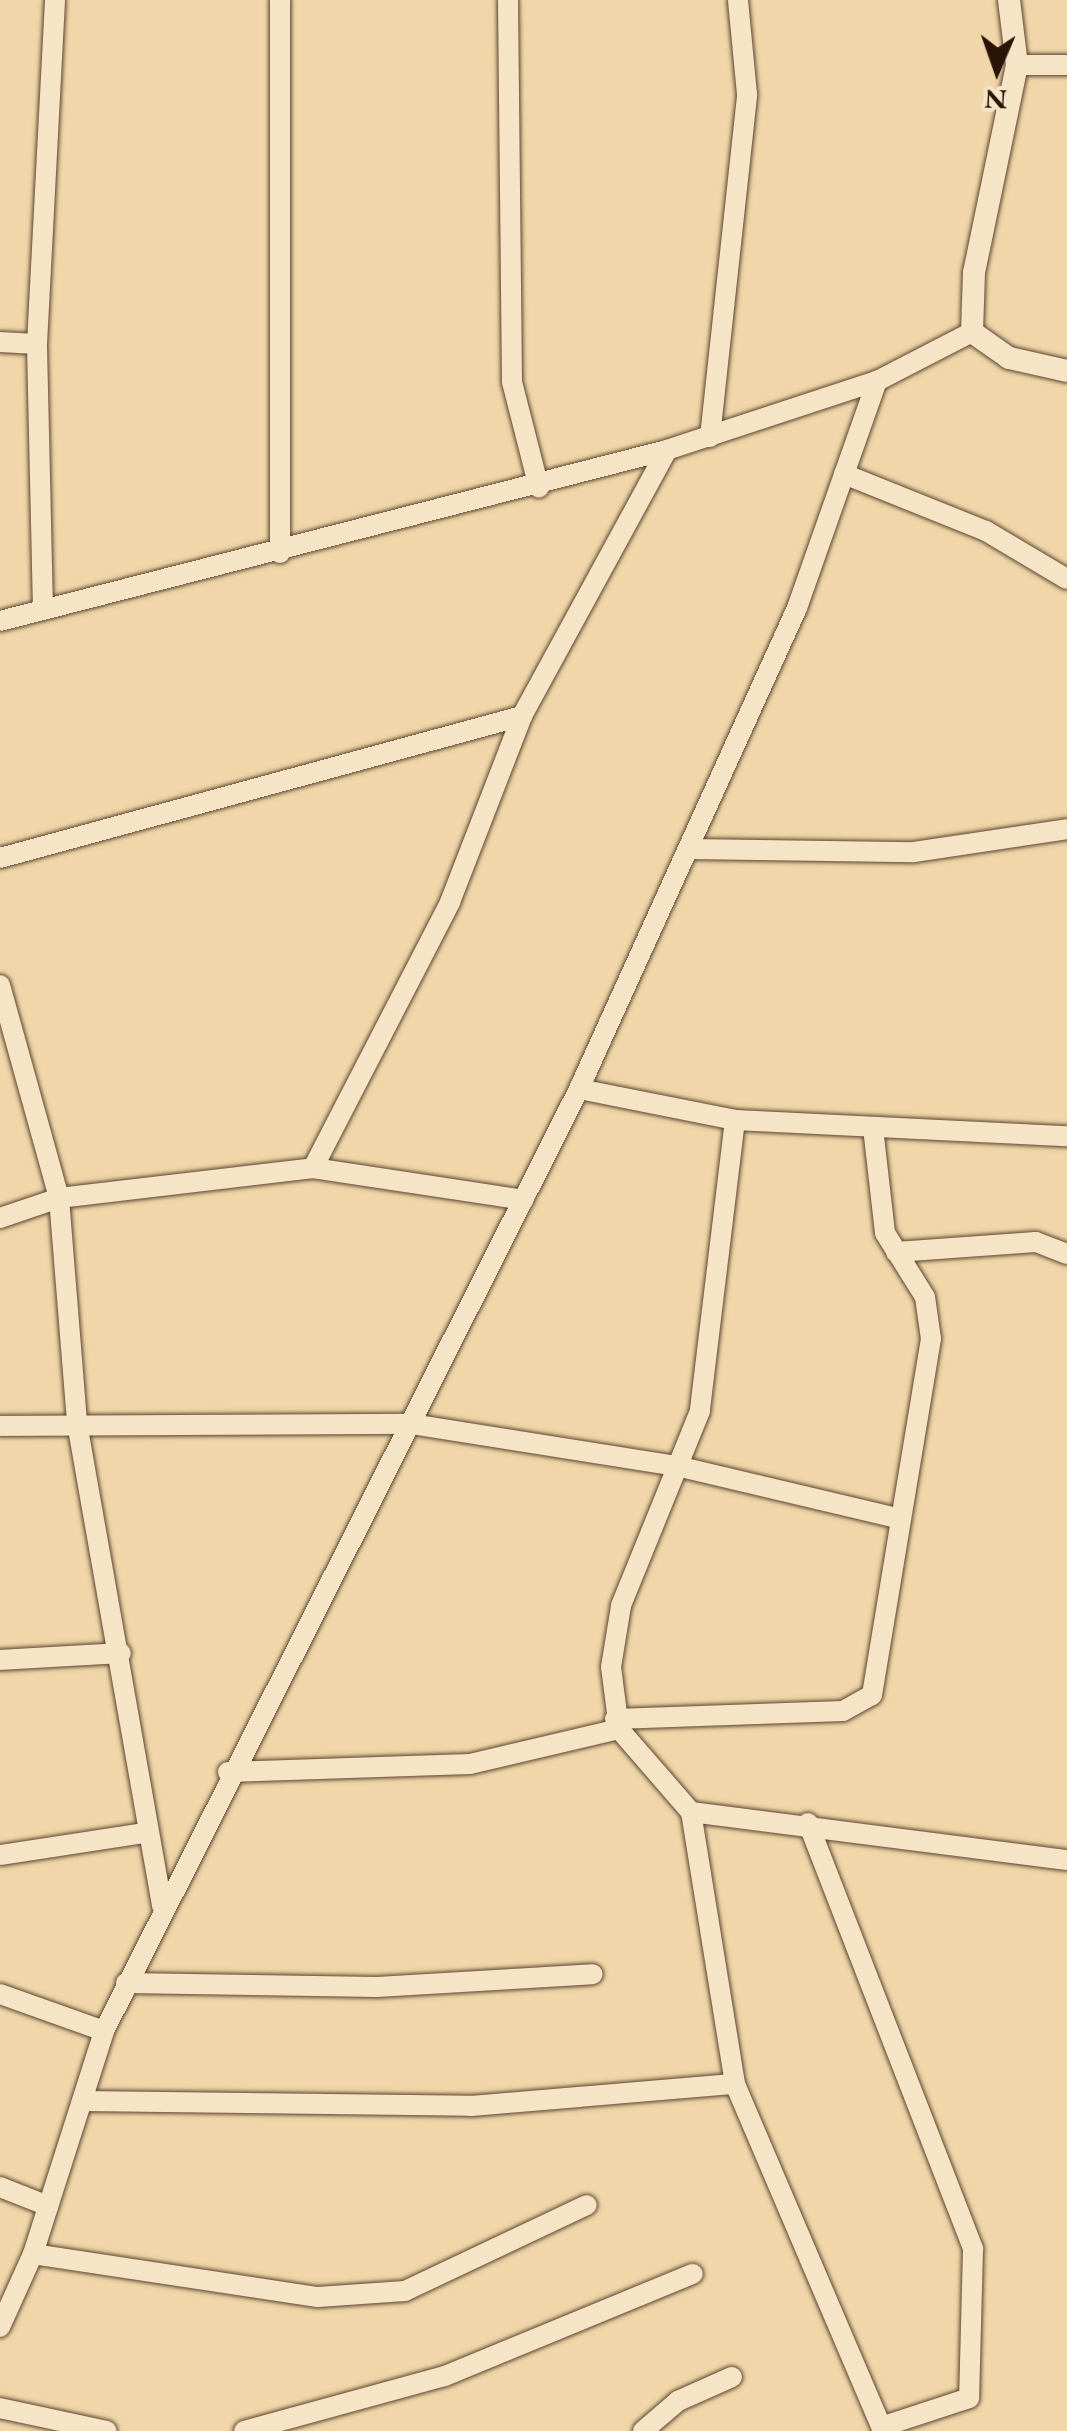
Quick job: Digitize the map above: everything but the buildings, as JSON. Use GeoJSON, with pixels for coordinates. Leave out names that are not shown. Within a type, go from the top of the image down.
{"type":"FeatureCollection","features":[{"type":"Feature","properties":{"kind":"street"},"geometry":{"type":"LineString","coordinates":[[43,610],[38,344],[54,0]]}},
{"type":"Feature","properties":{"kind":"street"},"geometry":{"type":"LineString","coordinates":[[280,0],[280,553]]}},
{"type":"Feature","properties":{"kind":"street"},"geometry":{"type":"LineString","coordinates":[[508,0],[512,382],[539,488]]}},
{"type":"Feature","properties":{"kind":"street"},"geometry":{"type":"LineString","coordinates":[[710,436],[747,94],[738,0]]}},
{"type":"Feature","properties":{"kind":"street"},"geometry":{"type":"LineString","coordinates":[[972,332],[974,272],[1017,65],[1009,0]]}},
{"type":"Feature","properties":{"kind":"street"},"geometry":{"type":"LineString","coordinates":[[1017,65],[1067,65]]}},
{"type":"Feature","properties":{"kind":"street"},"geometry":{"type":"LineString","coordinates":[[972,332],[1009,358],[1067,371]]}},
{"type":"Feature","properties":{"kind":"street"},"geometry":{"type":"LineString","coordinates":[[0,621],[539,488],[876,380],[972,332]]}},
{"type":"Feature","properties":{"kind":"street"},"geometry":{"type":"LineString","coordinates":[[0,342],[38,344]]}},
{"type":"Feature","properties":{"kind":"street"},"geometry":{"type":"LineString","coordinates":[[0,2327],[5,2299],[33,2254],[104,2031],[228,1772],[411,1424],[579,1089],[797,608],[876,380]]}},
{"type":"Feature","properties":{"kind":"street"},"geometry":{"type":"LineString","coordinates":[[313,1168],[450,902],[522,716],[666,450]]}},
{"type":"Feature","properties":{"kind":"street"},"geometry":{"type":"LineString","coordinates":[[844,474],[986,531],[1067,579]]}},
{"type":"Feature","properties":{"kind":"street"},"geometry":{"type":"LineString","coordinates":[[0,858],[522,716]]}},
{"type":"Feature","properties":{"kind":"street"},"geometry":{"type":"LineString","coordinates":[[689,849],[914,852],[1067,828]]}},
{"type":"Feature","properties":{"kind":"street"},"geometry":{"type":"LineString","coordinates":[[0,984],[59,1198],[77,1422],[121,1653],[143,1834],[162,1907]]}},
{"type":"Feature","properties":{"kind":"street"},"geometry":{"type":"LineString","coordinates":[[579,1089],[735,1120],[1067,1136]]}},
{"type":"Feature","properties":{"kind":"street"},"geometry":{"type":"LineString","coordinates":[[735,1120],[700,1411],[621,1606],[610,1667],[617,1724],[692,1812],[734,2084],[883,2428],[969,2398],[973,2249],[808,1823]]}},
{"type":"Feature","properties":{"kind":"street"},"geometry":{"type":"LineString","coordinates":[[228,1772],[470,1764],[617,1724],[860,1707],[872,1695],[931,1339],[925,1297],[884,1233],[873,1128]]}},
{"type":"Feature","properties":{"kind":"street"},"geometry":{"type":"LineString","coordinates":[[0,1218],[59,1198],[313,1168],[524,1200]]}},
{"type":"Feature","properties":{"kind":"street"},"geometry":{"type":"LineString","coordinates":[[896,1252],[1036,1242],[1067,1254]]}},
{"type":"Feature","properties":{"kind":"street"},"geometry":{"type":"LineString","coordinates":[[0,1426],[77,1422],[411,1424],[677,1466],[901,1519]]}},
{"type":"Feature","properties":{"kind":"street"},"geometry":{"type":"LineString","coordinates":[[0,1660],[121,1653]]}},
{"type":"Feature","properties":{"kind":"street"},"geometry":{"type":"LineString","coordinates":[[692,1812],[808,1823],[1067,1860]]}},
{"type":"Feature","properties":{"kind":"street"},"geometry":{"type":"LineString","coordinates":[[0,1854],[143,1834]]}},
{"type":"Feature","properties":{"kind":"street"},"geometry":{"type":"LineString","coordinates":[[126,1983],[378,1987],[593,1974]]}},
{"type":"Feature","properties":{"kind":"street"},"geometry":{"type":"LineString","coordinates":[[0,1994],[104,2031]]}},
{"type":"Feature","properties":{"kind":"street"},"geometry":{"type":"LineString","coordinates":[[82,2102],[471,2106],[734,2084]]}},
{"type":"Feature","properties":{"kind":"street"},"geometry":{"type":"LineString","coordinates":[[0,2188],[48,2206]]}},
{"type":"Feature","properties":{"kind":"street"},"geometry":{"type":"LineString","coordinates":[[33,2254],[318,2297],[404,2291],[588,2204]]}},
{"type":"Feature","properties":{"kind":"street"},"geometry":{"type":"LineString","coordinates":[[244,2431],[445,2376],[693,2274]]}},
{"type":"Feature","properties":{"kind":"street"},"geometry":{"type":"LineString","coordinates":[[643,2431],[678,2401],[732,2377]]}},
{"type":"Feature","properties":{"kind":"street"},"geometry":{"type":"LineString","coordinates":[[0,2408],[107,2431]]}}]}
